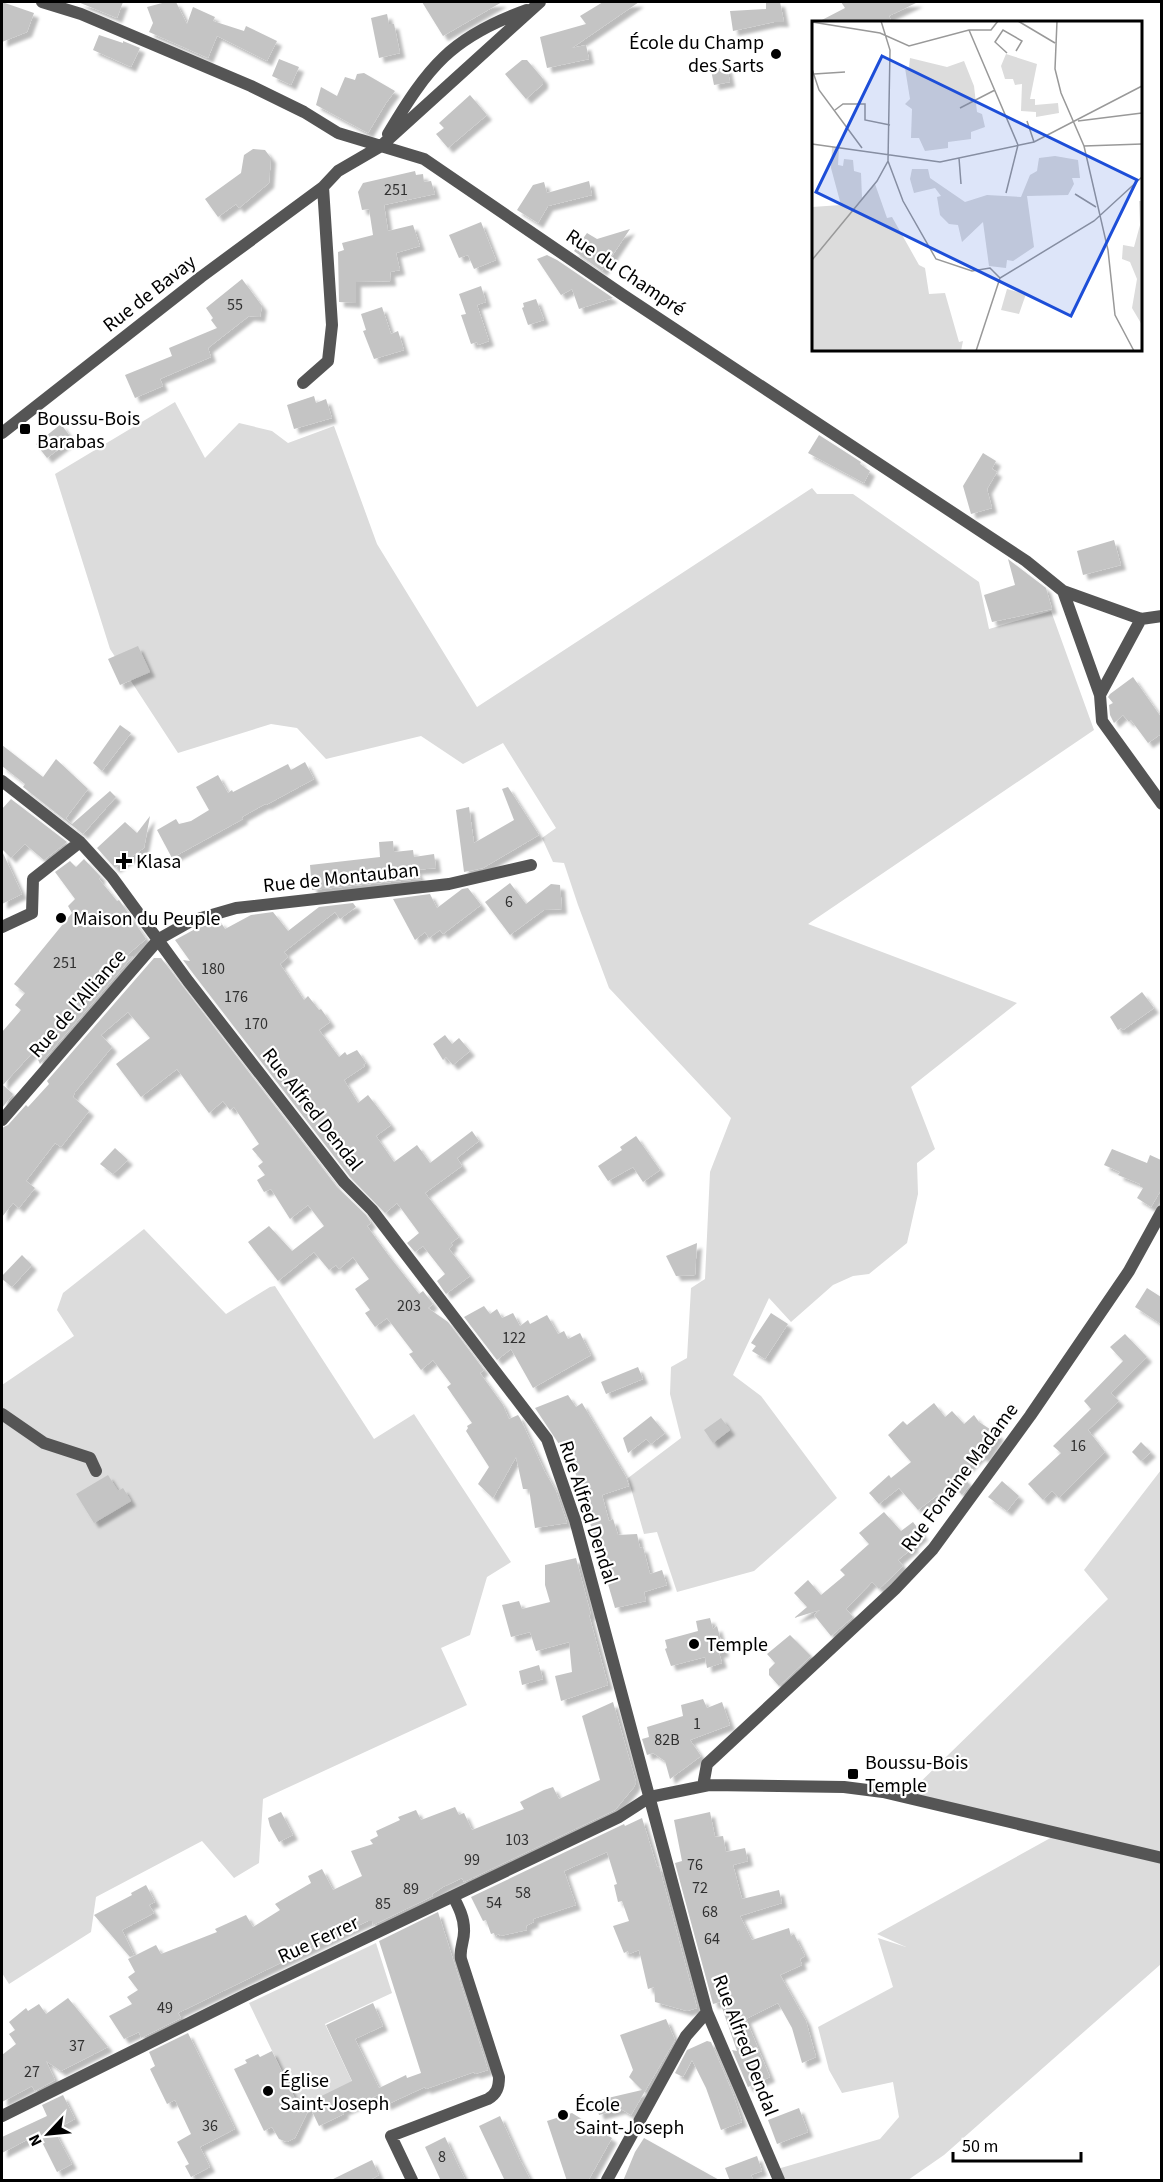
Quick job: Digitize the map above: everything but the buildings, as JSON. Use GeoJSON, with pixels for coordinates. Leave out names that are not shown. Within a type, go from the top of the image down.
{"type":"FeatureCollection","features":[{"type":"Feature","properties":{"kind":"street","name":"Rue du Champré"},"geometry":{"type":"LineString","coordinates":[[42,2],[81,14],[251,86],[304,112],[338,133],[424,159],[623,295],[1026,561],[1063,591],[1141,620]]}},
{"type":"Feature","properties":{"kind":"street","name":"Rue de Bavay"},"geometry":{"type":"LineString","coordinates":[[381,146],[414,91],[435,64],[458,44],[496,21],[536,5]]}},
{"type":"Feature","properties":{"kind":"street","name":"Rue de Bavay"},"geometry":{"type":"LineString","coordinates":[[2,433],[201,277],[323,188],[338,171],[381,146],[536,5]]}},
{"type":"Feature","properties":{"kind":"street"},"geometry":{"type":"LineString","coordinates":[[303,383],[328,361],[332,326],[323,188]]}},
{"type":"Feature","properties":{"kind":"street"},"geometry":{"type":"LineString","coordinates":[[1063,591],[1100,695],[1102,722],[1161,804]]}},
{"type":"Feature","properties":{"kind":"street"},"geometry":{"type":"LineString","coordinates":[[1100,695],[1141,620],[1161,616]]}},
{"type":"Feature","properties":{"kind":"street","name":"Rue Alfred Dendal"},"geometry":{"type":"LineString","coordinates":[[2,781],[80,842],[112,877],[310,1139],[344,1182],[372,1210],[548,1442],[572,1509],[707,2012],[779,2181]]}},
{"type":"Feature","properties":{"kind":"street"},"geometry":{"type":"LineString","coordinates":[[2,927],[32,913],[33,879],[80,842]]}},
{"type":"Feature","properties":{"kind":"street","name":"Rue de Montauban"},"geometry":{"type":"LineString","coordinates":[[159,939],[191,921],[236,908],[449,884],[531,865]]}},
{"type":"Feature","properties":{"kind":"street","name":"Rue de l'Alliance"},"geometry":{"type":"LineString","coordinates":[[2,1120],[159,939]]}},
{"type":"Feature","properties":{"kind":"street","name":"Rue Fonaine Madame"},"geometry":{"type":"LineString","coordinates":[[703,1786],[707,1764],[895,1589],[933,1549],[1030,1416],[1129,1271],[1161,1211]]}},
{"type":"Feature","properties":{"kind":"street"},"geometry":{"type":"LineString","coordinates":[[2,1414],[44,1443],[90,1458],[96,1471]]}},
{"type":"Feature","properties":{"kind":"street","name":"Rue Ferrer"},"geometry":{"type":"LineString","coordinates":[[2,2116],[248,1994],[619,1816],[650,1797],[703,1786],[744,1784],[868,1790],[1161,1858]]}},
{"type":"Feature","properties":{"kind":"street"},"geometry":{"type":"LineString","coordinates":[[412,2181],[391,2136],[488,2099],[497,2092],[499,2085],[499,2077],[461,1959],[464,1928],[461,1913],[453,1896]]}},
{"type":"Feature","properties":{"kind":"street"},"geometry":{"type":"LineString","coordinates":[[607,2181],[686,2036],[707,2012]]}},
{"type":"Feature","properties":{"kind":"shaded area"},"geometry":{"type":"Polygon","coordinates":[[[175,402],[205,458],[239,423],[272,431],[288,443],[334,426],[377,544],[477,707],[812,488],[817,494],[853,494],[979,582],[989,629],[1051,611],[1094,730],[808,924],[1017,1003],[911,1087],[935,1149],[917,1163],[918,1194],[907,1243],[869,1274],[853,1276],[833,1285],[791,1322],[769,1298],[733,1375],[761,1396],[837,1498],[754,1571],[677,1592],[657,1532],[644,1534],[628,1478],[681,1438],[670,1394],[671,1367],[687,1358],[691,1288],[705,1279],[710,1172],[731,1118],[609,988],[564,863],[553,862],[542,838],[556,828],[503,743],[463,764],[421,736],[326,759],[297,728],[271,724],[178,753],[110,649],[55,474],[175,402]]]}},
{"type":"Feature","properties":{"kind":"shaded area"},"geometry":{"type":"Polygon","coordinates":[[[144,1229],[226,1314],[275,1286],[374,1439],[414,1414],[511,1562],[487,1577],[470,1635],[441,1648],[467,1705],[263,1799],[259,1863],[234,1878],[202,1841],[96,1897],[91,1932],[9,1984],[2,1973],[2,1385],[74,1336],[57,1310],[63,1293],[144,1229]]]}},
{"type":"Feature","properties":{"kind":"shaded area"},"geometry":{"type":"Polygon","coordinates":[[[1161,1470],[1161,1964],[944,2155],[908,2180],[779,2180],[774,2170],[880,2139],[899,2117],[893,2082],[842,2093],[829,2070],[818,2027],[893,1987],[878,1938],[906,1947],[877,1934],[1054,1836],[905,1797],[1108,1599],[1084,1570],[1161,1470]]]}},
{"type":"Feature","properties":{"kind":"shaded area"},"geometry":{"type":"Polygon","coordinates":[[[376,1943],[392,1993],[325,2024],[355,2088],[302,2113],[249,2003],[376,1943]]]}},
{"type":"Feature","properties":{"kind":"place","name":"École du Champ des Sarts"},"geometry":{"type":"Point","coordinates":[776,54]}},
{"type":"Feature","properties":{"kind":"place","name":"Boussu-Bois Barabas"},"geometry":{"type":"Point","coordinates":[25,429]}},
{"type":"Feature","properties":{"kind":"place","name":"Klasa"},"geometry":{"type":"Point","coordinates":[124,861]}},
{"type":"Feature","properties":{"kind":"place","name":"Maison du Peuple"},"geometry":{"type":"Point","coordinates":[61,918]}},
{"type":"Feature","properties":{"kind":"place","name":"Temple"},"geometry":{"type":"Point","coordinates":[694,1644]}},
{"type":"Feature","properties":{"kind":"place","name":"Boussu-Bois Temple"},"geometry":{"type":"Point","coordinates":[853,1774]}},
{"type":"Feature","properties":{"kind":"place","name":"Église Saint-Joseph"},"geometry":{"type":"Point","coordinates":[268,2091]}},
{"type":"Feature","properties":{"kind":"place","name":"École Saint-Joseph"},"geometry":{"type":"Point","coordinates":[563,2115]}}]}
